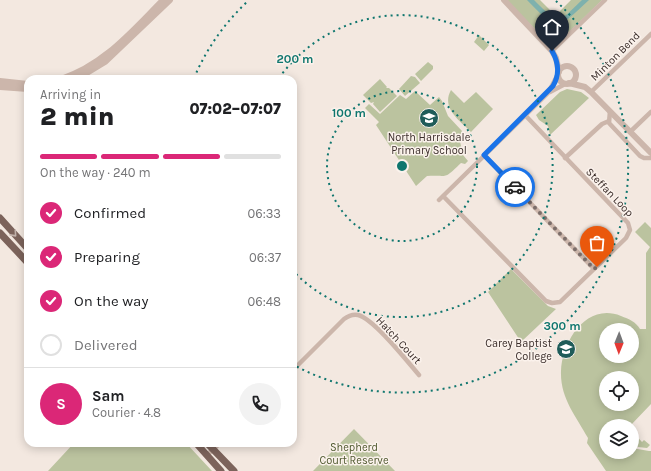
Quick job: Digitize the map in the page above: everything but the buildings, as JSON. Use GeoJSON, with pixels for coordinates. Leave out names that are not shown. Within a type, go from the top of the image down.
{"type":"FeatureCollection","features":[{"type":"Feature","properties":{"kind":"main road"},"geometry":{"type":"LineString","coordinates":[[0,218],[24,245]]}},
{"type":"Feature","properties":{"kind":"main road"},"geometry":{"type":"LineString","coordinates":[[0,233],[24,259]]}},
{"type":"Feature","properties":{"kind":"main road"},"geometry":{"type":"LineString","coordinates":[[200,447],[221,471]]}},
{"type":"Feature","properties":{"kind":"main road"},"geometry":{"type":"LineString","coordinates":[[210,447],[234,471]]}},
{"type":"Feature","properties":{"kind":"street"},"geometry":{"type":"LineString","coordinates":[[71,75],[97,62],[135,32],[163,0]]}},
{"type":"Feature","properties":{"kind":"street"},"geometry":{"type":"LineString","coordinates":[[84,75],[105,62],[170,0]]}},
{"type":"Feature","properties":{"kind":"street"},"geometry":{"type":"LineString","coordinates":[[501,0],[509,6]]}},
{"type":"Feature","properties":{"kind":"street"},"geometry":{"type":"LineString","coordinates":[[504,0],[552,51],[556,58],[560,80],[585,87]]}},
{"type":"Feature","properties":{"kind":"street"},"geometry":{"type":"LineString","coordinates":[[552,51],[604,0]]}},
{"type":"Feature","properties":{"kind":"street","name":"Minton Bend"},"geometry":{"type":"LineString","coordinates":[[591,92],[651,34]]}},
{"type":"Feature","properties":{"kind":"street"},"geometry":{"type":"LineString","coordinates":[[556,58],[574,69],[585,87],[651,153]]}},
{"type":"Feature","properties":{"kind":"street"},"geometry":{"type":"LineString","coordinates":[[548,93],[563,67],[568,66]]}},
{"type":"Feature","properties":{"kind":"street"},"geometry":{"type":"LineString","coordinates":[[576,73],[575,80],[548,93],[484,155],[594,269]]}},
{"type":"Feature","properties":{"kind":"street"},"geometry":{"type":"LineString","coordinates":[[0,81],[24,84]]}},
{"type":"Feature","properties":{"kind":"street"},"geometry":{"type":"LineString","coordinates":[[0,87],[24,89]]}},
{"type":"Feature","properties":{"kind":"street"},"geometry":{"type":"LineString","coordinates":[[610,111],[609,121],[612,128],[640,156],[644,158],[651,158]]}},
{"type":"Feature","properties":{"kind":"street"},"geometry":{"type":"LineString","coordinates":[[630,132],[651,112]]}},
{"type":"Feature","properties":{"kind":"street","name":"Steffan Loop"},"geometry":{"type":"LineString","coordinates":[[484,155],[441,198],[546,301],[552,303],[560,302],[626,238],[630,227],[625,219],[525,115]]}},
{"type":"Feature","properties":{"kind":"street"},"geometry":{"type":"LineString","coordinates":[[565,158],[602,124],[609,121]]}},
{"type":"Feature","properties":{"kind":"street","name":"Hatch Court"},"geometry":{"type":"LineString","coordinates":[[297,366],[344,319],[354,315],[359,315],[371,323],[419,375]]}},
{"type":"Feature","properties":{"kind":"street"},"geometry":{"type":"LineString","coordinates":[[207,455],[216,447]]}},
{"type":"Feature","properties":{"kind":"green space"},"geometry":{"type":"Polygon","coordinates":[[[506,0],[540,0],[552,12],[558,13],[571,0],[602,0],[559,42],[552,44],[548,42],[506,0]]]}},
{"type":"Feature","properties":{"kind":"green space"},"geometry":{"type":"Polygon","coordinates":[[[479,35],[489,45],[484,51],[474,42],[479,35]]]}},
{"type":"Feature","properties":{"kind":"green space"},"geometry":{"type":"Polygon","coordinates":[[[428,62],[433,66],[433,69],[421,81],[415,74],[428,62]]]}},
{"type":"Feature","properties":{"kind":"green space"},"geometry":{"type":"Polygon","coordinates":[[[411,76],[415,77],[420,83],[405,96],[399,89],[411,76]]]}},
{"type":"Feature","properties":{"kind":"green space"},"geometry":{"type":"Polygon","coordinates":[[[380,79],[387,87],[386,88],[389,88],[397,96],[380,112],[373,104],[374,102],[371,103],[363,95],[380,79]]]}},
{"type":"Feature","properties":{"kind":"green space"},"geometry":{"type":"Polygon","coordinates":[[[567,89],[581,92],[589,98],[550,135],[548,126],[539,120],[536,115],[560,92],[567,89]]]}},
{"type":"Feature","properties":{"kind":"green space"},"geometry":{"type":"Polygon","coordinates":[[[451,90],[464,103],[476,92],[493,109],[471,132],[457,118],[450,108],[448,96],[451,90]]]}},
{"type":"Feature","properties":{"kind":"green space"},"geometry":{"type":"Polygon","coordinates":[[[415,91],[430,105],[439,97],[448,116],[462,131],[459,137],[463,155],[468,161],[465,164],[461,163],[446,176],[427,176],[416,186],[376,125],[379,122],[365,108],[369,104],[380,114],[400,95],[406,99],[415,91]]]}},
{"type":"Feature","properties":{"kind":"green space"},"geometry":{"type":"Polygon","coordinates":[[[645,222],[651,228],[651,404],[637,419],[599,419],[599,459],[639,459],[639,449],[651,451],[651,471],[606,471],[587,443],[588,438],[566,398],[561,381],[562,360],[571,337],[578,327],[597,315],[608,313],[621,316],[635,323],[599,323],[599,363],[639,363],[639,328],[646,329],[646,253],[650,247],[635,232],[645,222]]]}},
{"type":"Feature","properties":{"kind":"green space"},"geometry":{"type":"Polygon","coordinates":[[[511,269],[548,306],[556,309],[521,342],[488,292],[511,269]]]}},
{"type":"Feature","properties":{"kind":"green space","name":"Shepherd Court Reserve"},"geometry":{"type":"Polygon","coordinates":[[[354,429],[395,471],[313,471],[354,429]]]}},
{"type":"Feature","properties":{"kind":"green space"},"geometry":{"type":"Polygon","coordinates":[[[639,439],[642,442],[644,440],[650,445],[647,448],[639,447],[639,439]]]}},
{"type":"Feature","properties":{"kind":"green space"},"geometry":{"type":"Polygon","coordinates":[[[70,447],[190,447],[212,471],[48,471],[70,447]]]}},
{"type":"Feature","properties":{"kind":"water"},"geometry":{"type":"Polygon","coordinates":[[[527,0],[534,0],[554,18],[558,19],[568,14],[582,0],[589,0],[570,17],[563,22],[558,23],[552,22],[545,18],[527,0]]]}},
{"type":"Feature","properties":{"kind":"way so far"},"geometry":{"type":"LineString","coordinates":[[515,187],[594,269],[597,267]]}},
{"type":"Feature","properties":{"kind":"place","name":"North Harrisdale Primary School"},"geometry":{"type":"Point","coordinates":[429,118]}},
{"type":"Feature","properties":{"kind":"place","name":"Carey Baptist College"},"geometry":{"type":"Point","coordinates":[566,349]}},
{"type":"Feature","properties":{"kind":"route"},"geometry":{"type":"LineString","coordinates":[[515,187],[484,155],[548,93],[553,86],[559,72],[556,58],[552,51]]}}]}
